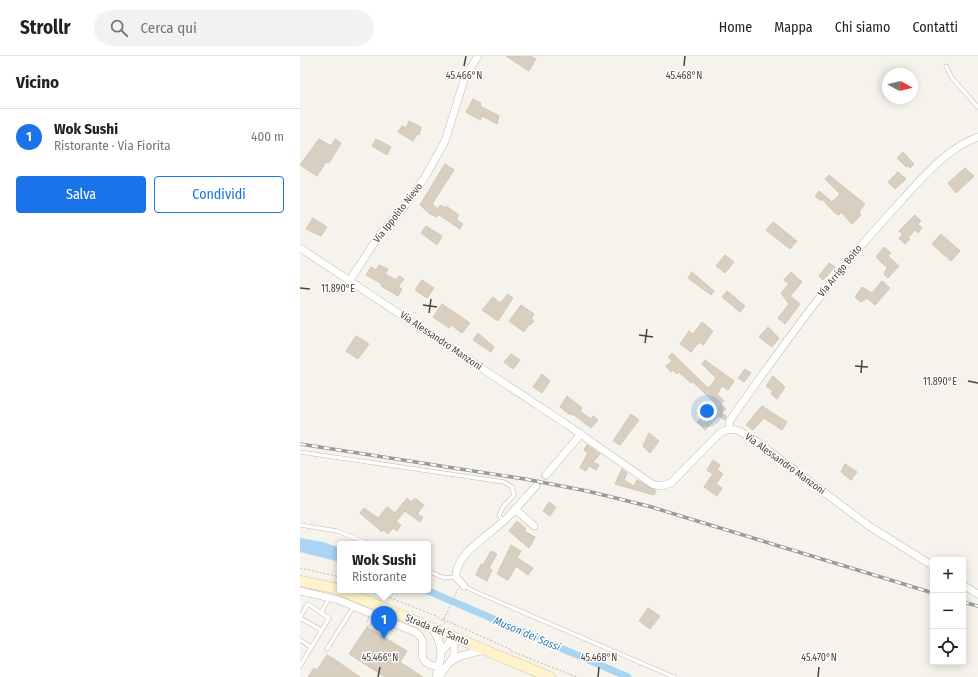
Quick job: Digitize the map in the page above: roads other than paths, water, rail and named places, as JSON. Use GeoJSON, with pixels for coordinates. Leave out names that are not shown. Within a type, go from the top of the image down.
{"type":"FeatureCollection","features":[{"type":"Feature","properties":{"kind":"main road","name":"Strada del Santo"},"geometry":{"type":"LineString","coordinates":[[300,581],[337,589]]}},
{"type":"Feature","properties":{"kind":"main road","name":"Strada del Santo"},"geometry":{"type":"LineString","coordinates":[[346,593],[550,677]]}},
{"type":"Feature","properties":{"kind":"street","name":"Via Ippolito Nievo"},"geometry":{"type":"LineString","coordinates":[[350,280],[380,234],[404,207],[425,177],[445,141],[465,77],[478,56]]}},
{"type":"Feature","properties":{"kind":"street","name":"Via Arrigo Boito"},"geometry":{"type":"LineString","coordinates":[[729,429],[730,420],[783,344],[864,242],[939,162],[958,146],[978,137]]}},
{"type":"Feature","properties":{"kind":"street","name":"Via Alessandro Manzoni"},"geometry":{"type":"LineString","coordinates":[[300,248],[656,485],[666,485],[675,480],[720,433],[729,429],[736,430],[756,441],[869,526],[930,564]]}},
{"type":"Feature","properties":{"kind":"street"},"geometry":{"type":"LineString","coordinates":[[546,475],[581,434]]}},
{"type":"Feature","properties":{"kind":"street"},"geometry":{"type":"LineString","coordinates":[[461,587],[456,577],[458,566],[467,552],[503,521],[536,486]]}},
{"type":"Feature","properties":{"kind":"street"},"geometry":{"type":"LineString","coordinates":[[515,509],[534,526]]}},
{"type":"Feature","properties":{"kind":"street"},"geometry":{"type":"LineString","coordinates":[[966,587],[978,594]]}},
{"type":"Feature","properties":{"kind":"street"},"geometry":{"type":"LineString","coordinates":[[300,591],[329,597],[354,606],[419,634],[423,642],[421,656],[422,660],[429,665],[439,667]]}},
{"type":"Feature","properties":{"kind":"street"},"geometry":{"type":"LineString","coordinates":[[432,628],[438,637],[442,651],[436,677]]}},
{"type":"Feature","properties":{"kind":"street"},"geometry":{"type":"LineString","coordinates":[[442,651],[454,638]]}},
{"type":"Feature","properties":{"kind":"street"},"geometry":{"type":"LineString","coordinates":[[439,677],[454,656],[454,638]]}},
{"type":"Feature","properties":{"kind":"street"},"geometry":{"type":"LineString","coordinates":[[449,664],[460,656],[485,650]]}},
{"type":"Feature","properties":{"kind":"lane"},"geometry":{"type":"LineString","coordinates":[[946,66],[952,78],[978,107]]}},
{"type":"Feature","properties":{"kind":"lane"},"geometry":{"type":"LineString","coordinates":[[300,452],[504,482],[512,487],[514,495],[500,511],[499,515],[503,521]]}},
{"type":"Feature","properties":{"kind":"lane"},"geometry":{"type":"LineString","coordinates":[[300,525],[333,530],[362,541]]}},
{"type":"Feature","properties":{"kind":"lane"},"geometry":{"type":"LineString","coordinates":[[431,572],[444,578],[456,577]]}},
{"type":"Feature","properties":{"kind":"lane"},"geometry":{"type":"LineString","coordinates":[[461,587],[674,677]]}},
{"type":"Feature","properties":{"kind":"lane"},"geometry":{"type":"LineString","coordinates":[[321,613],[329,597]]}},
{"type":"Feature","properties":{"kind":"lane"},"geometry":{"type":"LineString","coordinates":[[300,666],[329,618],[308,604],[300,617],[321,630]]}},
{"type":"Feature","properties":{"kind":"lane"},"geometry":{"type":"LineString","coordinates":[[327,649],[354,606]]}},
{"type":"Feature","properties":{"kind":"lane"},"geometry":{"type":"LineString","coordinates":[[368,624],[373,614]]}},
{"type":"Feature","properties":{"kind":"lane"},"geometry":{"type":"LineString","coordinates":[[300,640],[311,647]]}},
{"type":"Feature","properties":{"kind":"water"},"geometry":{"type":"Polygon","coordinates":[[[300,538],[323,542],[337,547],[337,561],[300,552],[300,538]]]}},
{"type":"Feature","properties":{"kind":"waterway","name":"Muson dei Sassi"},"geometry":{"type":"LineString","coordinates":[[431,592],[628,677]]}},
{"type":"Feature","properties":{"kind":"tunnel"},"geometry":{"type":"LineString","coordinates":[[536,486],[546,475]]}},
{"type":"Feature","properties":{"kind":"railway"},"geometry":{"type":"LineString","coordinates":[[300,444],[525,479],[587,491],[648,506],[930,592]]}},
{"type":"Feature","properties":{"kind":"railway"},"geometry":{"type":"LineString","coordinates":[[966,603],[978,606]]}},
{"type":"Feature","properties":{"kind":"place","name":"Wok Sushi"},"geometry":{"type":"Point","coordinates":[384,639]}}]}
